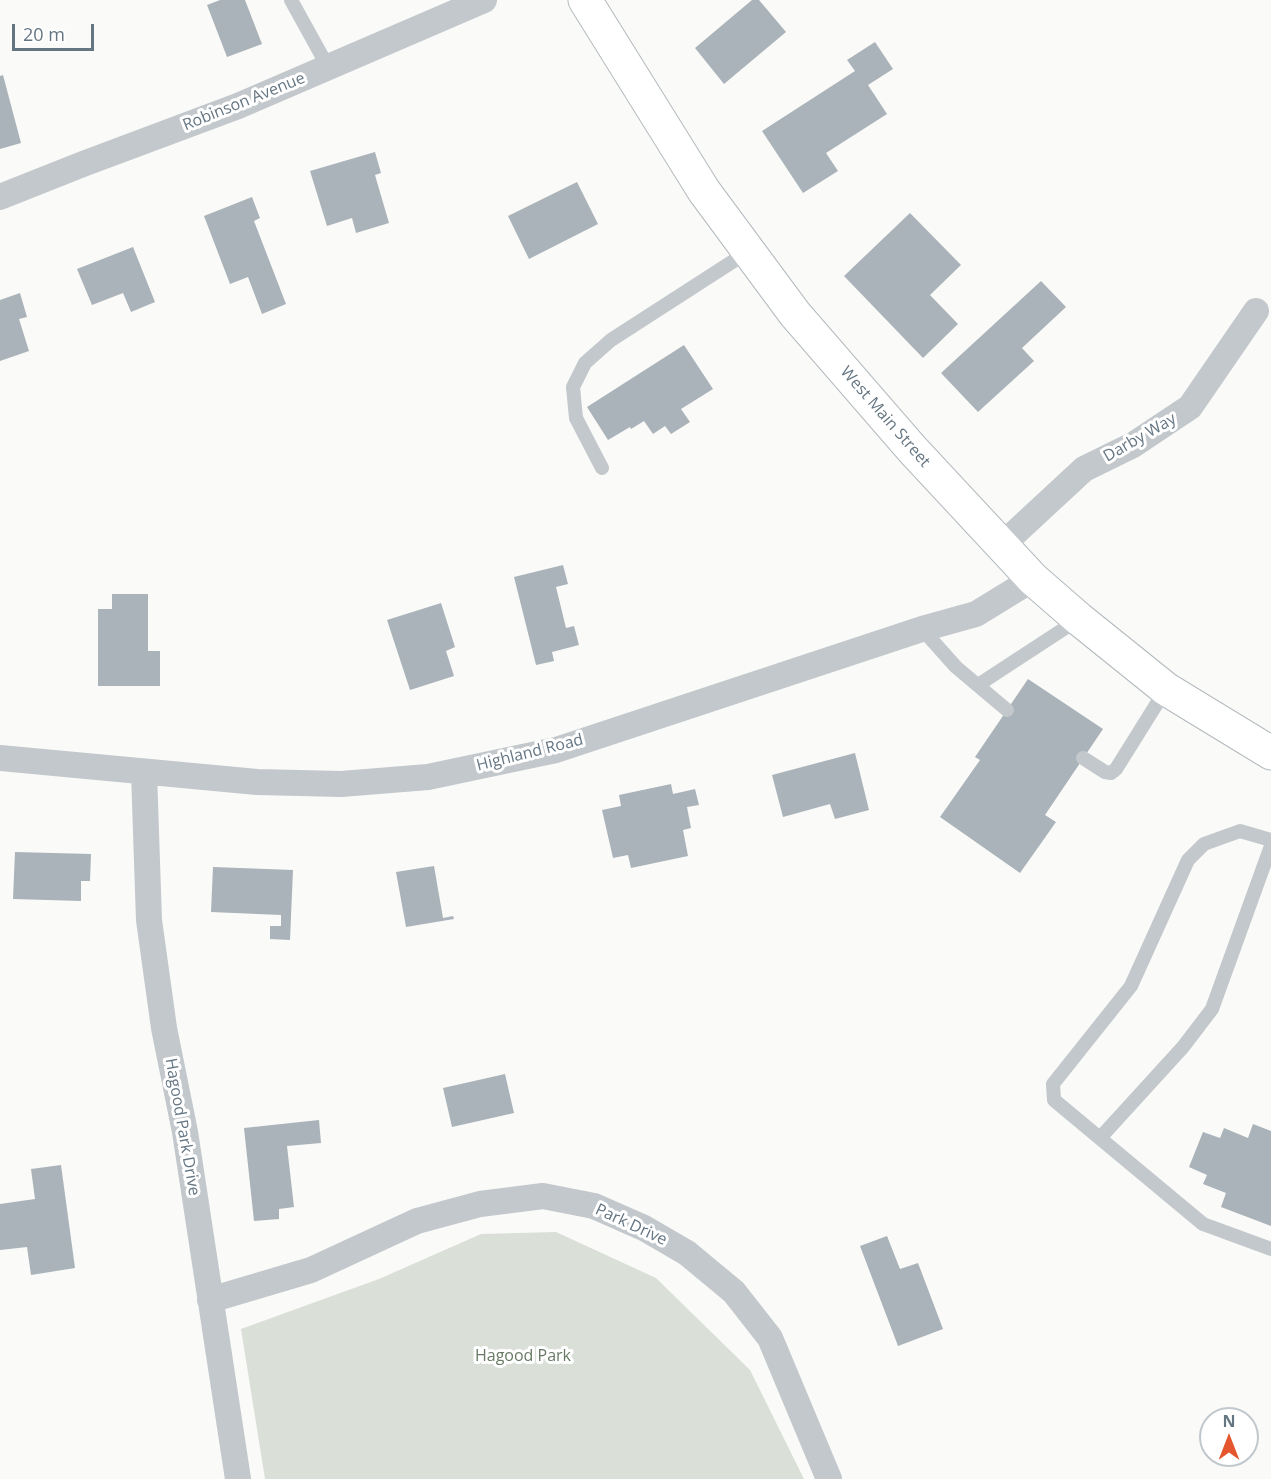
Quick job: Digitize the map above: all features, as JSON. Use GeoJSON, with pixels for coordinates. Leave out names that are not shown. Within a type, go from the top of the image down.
{"type":"FeatureCollection","features":[{"type":"Feature","properties":{"kind":"main road","name":"West Main Street"},"geometry":{"type":"LineString","coordinates":[[585,0],[704,191],[795,314],[912,449],[1033,579],[1079,619],[1166,689],[1271,753]]}},
{"type":"Feature","properties":{"kind":"street","name":"Robinson Avenue"},"geometry":{"type":"LineString","coordinates":[[0,197],[238,106],[484,0]]}},
{"type":"Feature","properties":{"kind":"street","name":"Darby Way"},"geometry":{"type":"LineString","coordinates":[[1002,545],[1084,469],[1133,445],[1190,407],[1256,311]]}},
{"type":"Feature","properties":{"kind":"street","name":"Highland Road"},"geometry":{"type":"LineString","coordinates":[[0,758],[257,782],[341,784],[428,777],[556,750],[922,629],[975,615],[1033,579]]}},
{"type":"Feature","properties":{"kind":"street","name":"Hagood Park Drive"},"geometry":{"type":"LineString","coordinates":[[144,773],[149,920],[164,1028],[185,1132],[238,1479]]}},
{"type":"Feature","properties":{"kind":"street","name":"Park Drive"},"geometry":{"type":"LineString","coordinates":[[210,1300],[312,1270],[417,1221],[480,1204],[543,1196],[594,1206],[644,1228],[687,1253],[734,1292],[770,1338],[830,1479]]}},
{"type":"Feature","properties":{"kind":"lane"},"geometry":{"type":"LineString","coordinates":[[291,0],[328,67]]}},
{"type":"Feature","properties":{"kind":"lane"},"geometry":{"type":"LineString","coordinates":[[602,468],[576,418],[573,387],[585,363],[611,340],[748,251]]}},
{"type":"Feature","properties":{"kind":"lane"},"geometry":{"type":"LineString","coordinates":[[978,686],[1079,619]]}},
{"type":"Feature","properties":{"kind":"lane"},"geometry":{"type":"LineString","coordinates":[[922,629],[956,667],[1007,710]]}},
{"type":"Feature","properties":{"kind":"lane"},"geometry":{"type":"LineString","coordinates":[[1083,758],[1105,772],[1111,773],[1116,769],[1166,689]]}},
{"type":"Feature","properties":{"kind":"lane"},"geometry":{"type":"LineString","coordinates":[[1271,840],[1240,831],[1204,844],[1188,861],[1131,986],[1053,1084],[1054,1100],[1203,1224],[1271,1249]]}},
{"type":"Feature","properties":{"kind":"lane"},"geometry":{"type":"LineString","coordinates":[[1100,1138],[1182,1047],[1212,1009],[1271,846]]}},
{"type":"Feature","properties":{"kind":"green space","name":"Hagood Park"},"geometry":{"type":"Polygon","coordinates":[[[556,1232],[656,1278],[750,1370],[804,1479],[265,1479],[241,1329],[379,1279],[481,1234],[556,1232]]]}},
{"type":"Feature","properties":{"kind":"building"},"geometry":{"type":"Polygon","coordinates":[[[220,0],[245,0],[262,44],[227,57],[207,5],[220,0]]]}},
{"type":"Feature","properties":{"kind":"building"},"geometry":{"type":"Polygon","coordinates":[[[752,0],[759,0],[786,32],[724,84],[695,48],[752,0]]]}},
{"type":"Feature","properties":{"kind":"building"},"geometry":{"type":"Polygon","coordinates":[[[875,42],[893,69],[868,85],[887,114],[826,153],[838,171],[803,193],[762,131],[855,71],[847,60],[875,42]]]}},
{"type":"Feature","properties":{"kind":"building"},"geometry":{"type":"Polygon","coordinates":[[[3,75],[21,143],[0,149],[0,76],[3,75]]]}},
{"type":"Feature","properties":{"kind":"building"},"geometry":{"type":"Polygon","coordinates":[[[375,152],[381,173],[375,175],[389,223],[356,233],[352,218],[327,226],[310,171],[375,152]]]}},
{"type":"Feature","properties":{"kind":"building"},"geometry":{"type":"Polygon","coordinates":[[[577,182],[598,224],[529,259],[508,216],[577,182]]]}},
{"type":"Feature","properties":{"kind":"building"},"geometry":{"type":"Polygon","coordinates":[[[252,197],[260,218],[254,221],[286,304],[262,314],[248,277],[230,284],[204,216],[252,197]]]}},
{"type":"Feature","properties":{"kind":"building"},"geometry":{"type":"Polygon","coordinates":[[[910,213],[961,265],[930,295],[958,324],[923,358],[844,276],[910,213]]]}},
{"type":"Feature","properties":{"kind":"building"},"geometry":{"type":"Polygon","coordinates":[[[133,247],[155,302],[131,312],[123,293],[92,305],[77,269],[133,247]]]}},
{"type":"Feature","properties":{"kind":"building"},"geometry":{"type":"Polygon","coordinates":[[[1041,281],[1066,307],[1022,348],[1034,361],[978,412],[941,373],[1041,281]]]}},
{"type":"Feature","properties":{"kind":"building"},"geometry":{"type":"Polygon","coordinates":[[[20,293],[27,317],[19,319],[29,351],[0,361],[0,300],[20,293]]]}},
{"type":"Feature","properties":{"kind":"building"},"geometry":{"type":"Polygon","coordinates":[[[684,345],[713,389],[681,409],[690,422],[671,434],[665,426],[653,434],[644,421],[608,440],[587,407],[684,345]]]}},
{"type":"Feature","properties":{"kind":"building"},"geometry":{"type":"Polygon","coordinates":[[[563,565],[568,584],[556,587],[566,628],[574,626],[579,645],[552,652],[554,661],[536,665],[514,577],[563,565]]]}},
{"type":"Feature","properties":{"kind":"building"},"geometry":{"type":"Polygon","coordinates":[[[112,594],[148,594],[148,651],[160,651],[160,686],[98,686],[98,609],[112,609],[112,594]]]}},
{"type":"Feature","properties":{"kind":"building"},"geometry":{"type":"Polygon","coordinates":[[[441,603],[455,647],[446,651],[454,676],[410,690],[387,620],[441,603]]]}},
{"type":"Feature","properties":{"kind":"building"},"geometry":{"type":"Polygon","coordinates":[[[1028,679],[1103,729],[1045,815],[1056,822],[1020,873],[940,817],[980,760],[975,757],[1028,679]]]}},
{"type":"Feature","properties":{"kind":"building"},"geometry":{"type":"Polygon","coordinates":[[[855,753],[869,810],[835,819],[830,804],[783,817],[772,775],[855,753]]]}},
{"type":"Feature","properties":{"kind":"building"},"geometry":{"type":"Polygon","coordinates":[[[671,784],[673,794],[695,789],[699,805],[687,807],[691,828],[683,830],[688,856],[631,868],[628,855],[613,858],[602,810],[621,806],[619,795],[671,784]]]}},
{"type":"Feature","properties":{"kind":"building"},"geometry":{"type":"Polygon","coordinates":[[[15,852],[91,854],[90,881],[81,881],[81,901],[13,899],[15,852]]]}},
{"type":"Feature","properties":{"kind":"building"},"geometry":{"type":"Polygon","coordinates":[[[434,866],[443,918],[453,916],[454,919],[406,927],[396,872],[434,866]]]}},
{"type":"Feature","properties":{"kind":"building"},"geometry":{"type":"Polygon","coordinates":[[[213,867],[293,870],[290,940],[270,939],[270,926],[281,926],[281,915],[211,912],[213,867]]]}},
{"type":"Feature","properties":{"kind":"building"},"geometry":{"type":"Polygon","coordinates":[[[505,1074],[514,1113],[452,1127],[443,1088],[505,1074]]]}},
{"type":"Feature","properties":{"kind":"building"},"geometry":{"type":"Polygon","coordinates":[[[319,1120],[321,1143],[287,1146],[294,1207],[279,1209],[279,1219],[254,1221],[244,1128],[319,1120]]]}},
{"type":"Feature","properties":{"kind":"building"},"geometry":{"type":"Polygon","coordinates":[[[1253,1124],[1271,1131],[1271,1226],[1221,1207],[1226,1193],[1203,1184],[1207,1175],[1189,1167],[1203,1132],[1220,1138],[1224,1128],[1248,1138],[1253,1124]]]}},
{"type":"Feature","properties":{"kind":"building"},"geometry":{"type":"Polygon","coordinates":[[[61,1165],[75,1268],[31,1275],[27,1247],[0,1250],[0,1204],[35,1199],[31,1169],[61,1165]]]}},
{"type":"Feature","properties":{"kind":"building"},"geometry":{"type":"Polygon","coordinates":[[[887,1236],[900,1269],[918,1263],[943,1329],[898,1346],[860,1246],[887,1236]]]}}]}
